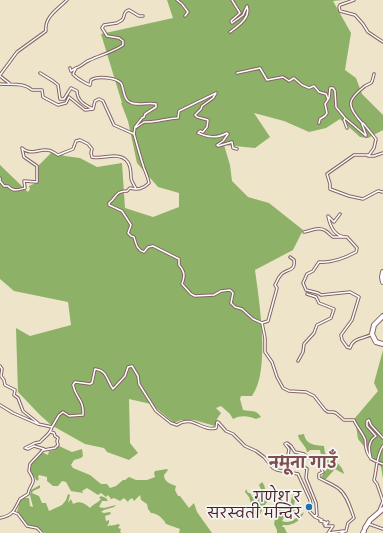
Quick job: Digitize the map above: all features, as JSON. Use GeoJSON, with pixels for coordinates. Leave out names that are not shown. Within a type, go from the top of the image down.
{"type":"FeatureCollection","features":[{"type":"Feature","properties":{"kind":"highway"},"geometry":{"type":"LineString","coordinates":[[383,272],[383,282]]}},
{"type":"Feature","properties":{"kind":"highway"},"geometry":{"type":"LineString","coordinates":[[383,316],[374,325],[372,334],[376,342],[383,344]]}},
{"type":"Feature","properties":{"kind":"highway"},"geometry":{"type":"LineString","coordinates":[[365,529],[383,509]]}},
{"type":"Feature","properties":{"kind":"street"},"geometry":{"type":"LineString","coordinates":[[9,84],[0,75],[17,52],[46,31],[46,25],[49,18],[67,0]]}},
{"type":"Feature","properties":{"kind":"street"},"geometry":{"type":"LineString","coordinates":[[177,0],[188,12],[185,16]]}},
{"type":"Feature","properties":{"kind":"street"},"geometry":{"type":"LineString","coordinates":[[230,32],[246,18],[248,10],[247,6],[243,15],[232,23],[231,21],[240,13],[232,0]]}},
{"type":"Feature","properties":{"kind":"street"},"geometry":{"type":"LineString","coordinates":[[354,0],[340,5],[340,11],[355,15],[368,32],[383,42]]}},
{"type":"Feature","properties":{"kind":"street"},"geometry":{"type":"LineString","coordinates":[[70,68],[71,71],[76,68],[80,68],[89,60],[102,56],[123,45],[123,41],[119,38],[107,36],[102,28],[104,25],[117,23],[123,18],[124,12],[126,11],[143,16]]}},
{"type":"Feature","properties":{"kind":"street"},"geometry":{"type":"LineString","coordinates":[[76,68],[73,74],[90,85],[91,80],[94,78],[117,80],[122,84],[129,102],[136,104],[156,104],[156,107],[145,114],[140,120],[135,128],[134,134],[136,146],[149,183],[144,188],[136,190],[130,188],[127,191],[116,193],[113,200],[109,203],[109,206],[122,212],[131,225],[128,233],[134,237],[136,246],[140,251],[144,252],[153,246],[177,257],[179,259],[179,265],[185,274],[182,284],[191,294],[200,296],[214,296],[221,291],[230,290],[233,293],[230,299],[231,303],[235,307],[242,309],[253,319],[262,322],[268,321],[276,288],[275,285],[279,276],[295,264],[294,260],[290,257]]}},
{"type":"Feature","properties":{"kind":"street"},"geometry":{"type":"LineString","coordinates":[[237,73],[260,68],[267,80],[283,77],[289,80],[294,78],[302,85],[309,88],[314,86],[319,92],[326,94],[328,99]]}},
{"type":"Feature","properties":{"kind":"street"},"geometry":{"type":"LineString","coordinates":[[40,73],[58,85],[60,99],[64,99],[71,88],[77,91],[77,95],[81,102],[93,109]]}},
{"type":"Feature","properties":{"kind":"street"},"geometry":{"type":"LineString","coordinates":[[367,155],[372,152],[376,139],[352,111],[351,102],[355,94],[367,84],[371,83],[374,74]]}},
{"type":"Feature","properties":{"kind":"street"},"geometry":{"type":"LineString","coordinates":[[0,84],[27,86],[32,90],[41,89],[43,97],[58,104],[66,104],[69,97],[85,110],[93,109]]}},
{"type":"Feature","properties":{"kind":"street"},"geometry":{"type":"LineString","coordinates":[[319,123],[320,119],[327,113],[325,104],[330,95],[330,88],[333,88],[335,91],[336,107],[345,118],[366,136],[362,123]]}},
{"type":"Feature","properties":{"kind":"street"},"geometry":{"type":"LineString","coordinates":[[135,128],[144,122],[148,123],[164,119],[178,118],[181,110],[216,93],[213,98],[202,106],[195,115],[208,120],[207,127],[203,132],[200,131],[198,133],[208,137],[220,137],[226,133],[228,134],[223,141],[217,145],[221,146],[232,142],[233,148],[236,149]]}},
{"type":"Feature","properties":{"kind":"street"},"geometry":{"type":"LineString","coordinates":[[93,109],[95,101],[99,99],[103,101],[114,125],[134,134]]}},
{"type":"Feature","properties":{"kind":"street"},"geometry":{"type":"LineString","coordinates":[[345,118],[343,118],[347,128]]}},
{"type":"Feature","properties":{"kind":"street"},"geometry":{"type":"LineString","coordinates":[[0,178],[0,181],[4,186],[8,186],[10,189],[16,191],[25,188],[24,181],[37,182],[37,166],[24,157],[22,148],[24,151],[31,152],[45,150],[52,151],[58,155],[73,149],[76,141],[80,140],[88,144],[92,149],[92,157],[120,156],[125,159],[131,167],[131,178],[136,190]]}},
{"type":"Feature","properties":{"kind":"street"},"geometry":{"type":"LineString","coordinates":[[383,154],[374,156],[354,155],[348,161],[343,162],[339,167],[327,174],[330,189],[349,196],[363,199],[378,191],[383,192]]}},
{"type":"Feature","properties":{"kind":"street"},"geometry":{"type":"LineString","coordinates":[[340,214],[334,222],[328,216],[328,219],[335,233],[338,236],[347,237],[357,248],[356,252],[329,262],[319,262],[313,271],[307,274],[303,283],[306,290],[321,295],[350,292],[358,297],[352,320],[341,335],[342,340],[347,347],[350,348],[351,344],[356,340],[372,334]]}},
{"type":"Feature","properties":{"kind":"street"},"geometry":{"type":"LineString","coordinates":[[304,232],[320,229],[325,230],[333,237],[347,237]]}},
{"type":"Feature","properties":{"kind":"street"},"geometry":{"type":"LineString","coordinates":[[298,361],[304,352],[304,344],[314,333],[317,324],[331,318],[334,309],[319,303],[316,297],[307,294]]}},
{"type":"Feature","properties":{"kind":"street"},"geometry":{"type":"LineString","coordinates":[[262,322],[265,338],[265,352],[272,362],[277,377],[283,388],[289,391],[306,392],[314,396],[320,405],[328,412],[336,413],[344,420],[354,420],[366,441],[366,448],[372,460],[383,464]]}},
{"type":"Feature","properties":{"kind":"street"},"geometry":{"type":"LineString","coordinates":[[0,366],[2,369],[1,376],[5,385],[15,390],[14,395],[18,398],[23,411],[41,426]]}},
{"type":"Feature","properties":{"kind":"street"},"geometry":{"type":"LineString","coordinates":[[51,432],[58,438],[58,445],[55,448],[44,449],[34,446],[25,449],[34,443],[40,442],[51,432],[52,427],[59,415],[63,412],[69,416],[83,415],[84,406],[75,393],[73,385],[76,382],[92,383],[95,369],[104,373],[113,389],[125,376],[128,367],[132,366],[138,376],[139,384],[156,411],[172,424],[174,425],[181,422],[194,421],[213,429],[216,428],[218,422],[226,431],[233,434],[245,446],[264,457],[273,468],[298,474],[310,500],[310,512],[314,516],[317,515]]}},
{"type":"Feature","properties":{"kind":"street"},"geometry":{"type":"LineString","coordinates":[[0,405],[41,426],[52,427]]}},
{"type":"Feature","properties":{"kind":"street"},"geometry":{"type":"LineString","coordinates":[[372,460],[369,450],[370,443],[371,439],[376,436],[367,426],[367,421],[369,420],[371,425],[383,438]]}},
{"type":"Feature","properties":{"kind":"street"},"geometry":{"type":"LineString","coordinates":[[287,443],[291,446],[295,452],[304,454],[317,461],[324,472],[319,474],[319,478],[340,490],[347,500],[354,518],[348,524],[346,531],[328,533],[333,526],[325,526],[328,522],[324,524],[325,522],[320,521],[322,520],[315,517],[317,515],[316,503],[306,478],[307,469],[288,455],[289,449],[285,444],[287,443]]}},
{"type":"Feature","properties":{"kind":"street"},"geometry":{"type":"LineString","coordinates":[[378,513],[383,500],[374,480],[377,471],[377,462],[383,447]]}},
{"type":"Feature","properties":{"kind":"street"},"geometry":{"type":"LineString","coordinates":[[0,518],[11,514],[16,508],[20,499],[28,494],[30,486],[35,480],[29,471],[30,464],[44,449]]}},
{"type":"Feature","properties":{"kind":"street"},"geometry":{"type":"LineString","coordinates":[[13,511],[18,514],[27,526],[37,528],[42,533]]}},
{"type":"Feature","properties":{"kind":"street"},"geometry":{"type":"LineString","coordinates":[[365,529],[383,529]]}},
{"type":"Feature","properties":{"kind":"street"},"geometry":{"type":"LineString","coordinates":[[341,533],[346,531]]}},
{"type":"Feature","properties":{"kind":"green space"},"geometry":{"type":"Polygon","coordinates":[[[167,0],[343,0],[333,1],[351,33],[345,70],[356,78],[362,94],[383,115],[383,130],[368,138],[360,137],[340,119],[326,128],[309,132],[284,121],[254,113],[270,137],[255,148],[224,145],[230,165],[232,181],[248,197],[269,203],[303,230],[293,250],[255,270],[261,316],[261,370],[258,385],[252,396],[241,396],[240,399],[243,410],[255,412],[261,417],[256,419],[242,416],[233,419],[221,406],[216,408],[221,413],[215,426],[194,420],[181,420],[174,423],[151,404],[129,399],[130,443],[138,453],[129,460],[107,452],[104,448],[85,444],[51,425],[18,392],[16,328],[30,336],[71,325],[68,302],[14,291],[0,279],[0,165],[28,192],[30,189],[29,186],[38,182],[37,167],[52,152],[80,158],[97,167],[122,163],[125,208],[153,217],[179,207],[179,193],[158,187],[137,163],[128,121],[121,103],[101,34],[173,18],[167,0]]]}},
{"type":"Feature","properties":{"kind":"green space"},"geometry":{"type":"Polygon","coordinates":[[[383,350],[383,479],[381,467],[358,439],[355,418],[378,391],[374,383],[383,350]]]}},
{"type":"Feature","properties":{"kind":"green space"},"geometry":{"type":"Polygon","coordinates":[[[304,434],[305,438],[314,445],[324,446],[325,453],[342,468],[344,474],[335,469],[326,479],[322,479],[321,477],[329,466],[322,460],[320,450],[310,450],[307,452],[298,435],[304,434]]]}},
{"type":"Feature","properties":{"kind":"green space"},"geometry":{"type":"Polygon","coordinates":[[[59,446],[72,452],[82,449],[83,456],[74,460],[71,465],[73,468],[90,475],[101,484],[107,484],[110,488],[116,486],[129,477],[136,480],[147,480],[155,477],[155,471],[167,469],[168,470],[164,475],[165,479],[176,486],[175,490],[178,496],[180,496],[189,508],[194,503],[197,512],[212,533],[179,533],[180,529],[166,524],[160,516],[151,513],[147,504],[141,500],[140,495],[134,501],[132,498],[128,502],[124,498],[120,501],[114,498],[111,499],[108,495],[106,497],[101,493],[98,495],[87,488],[82,491],[83,493],[71,491],[66,482],[62,481],[58,486],[53,486],[47,481],[47,477],[39,475],[39,479],[37,481],[30,471],[31,464],[42,452],[48,455],[49,451],[55,450],[59,446]]]}},
{"type":"Feature","properties":{"kind":"green space"},"geometry":{"type":"Polygon","coordinates":[[[262,482],[267,495],[271,499],[265,504],[260,514],[253,515],[251,512],[255,508],[254,506],[252,507],[249,497],[245,492],[246,489],[253,498],[257,499],[263,494],[259,485],[262,482]]]}},
{"type":"Feature","properties":{"kind":"green space"},"geometry":{"type":"Polygon","coordinates":[[[40,485],[40,488],[32,493],[39,496],[42,503],[46,503],[49,511],[62,505],[68,494],[70,495],[68,503],[71,499],[73,504],[78,502],[90,508],[101,499],[99,498],[101,496],[106,498],[108,501],[102,501],[99,507],[104,508],[116,505],[101,512],[110,512],[111,514],[105,516],[106,521],[109,520],[107,526],[118,524],[120,525],[118,528],[121,529],[120,532],[122,533],[45,533],[37,527],[28,526],[22,521],[17,512],[20,501],[23,498],[29,498],[30,506],[33,507],[30,495],[31,490],[40,485]]]}},
{"type":"Feature","properties":{"kind":"green space"},"geometry":{"type":"Polygon","coordinates":[[[294,494],[296,498],[293,507],[295,512],[285,515],[282,521],[291,521],[304,512],[303,515],[296,522],[290,525],[283,525],[282,527],[284,527],[287,533],[277,533],[274,524],[276,514],[280,508],[285,509],[290,506],[292,496],[294,494]]]}},
{"type":"Feature","properties":{"kind":"place","name":"गणेश र सरस्वती मन्दिर"},"geometry":{"type":"Point","coordinates":[309,507]}},
{"type":"Feature","properties":{"kind":"district","name":"नमूना गाउँ"},"geometry":{"type":"Point","coordinates":[303,465]}}]}
